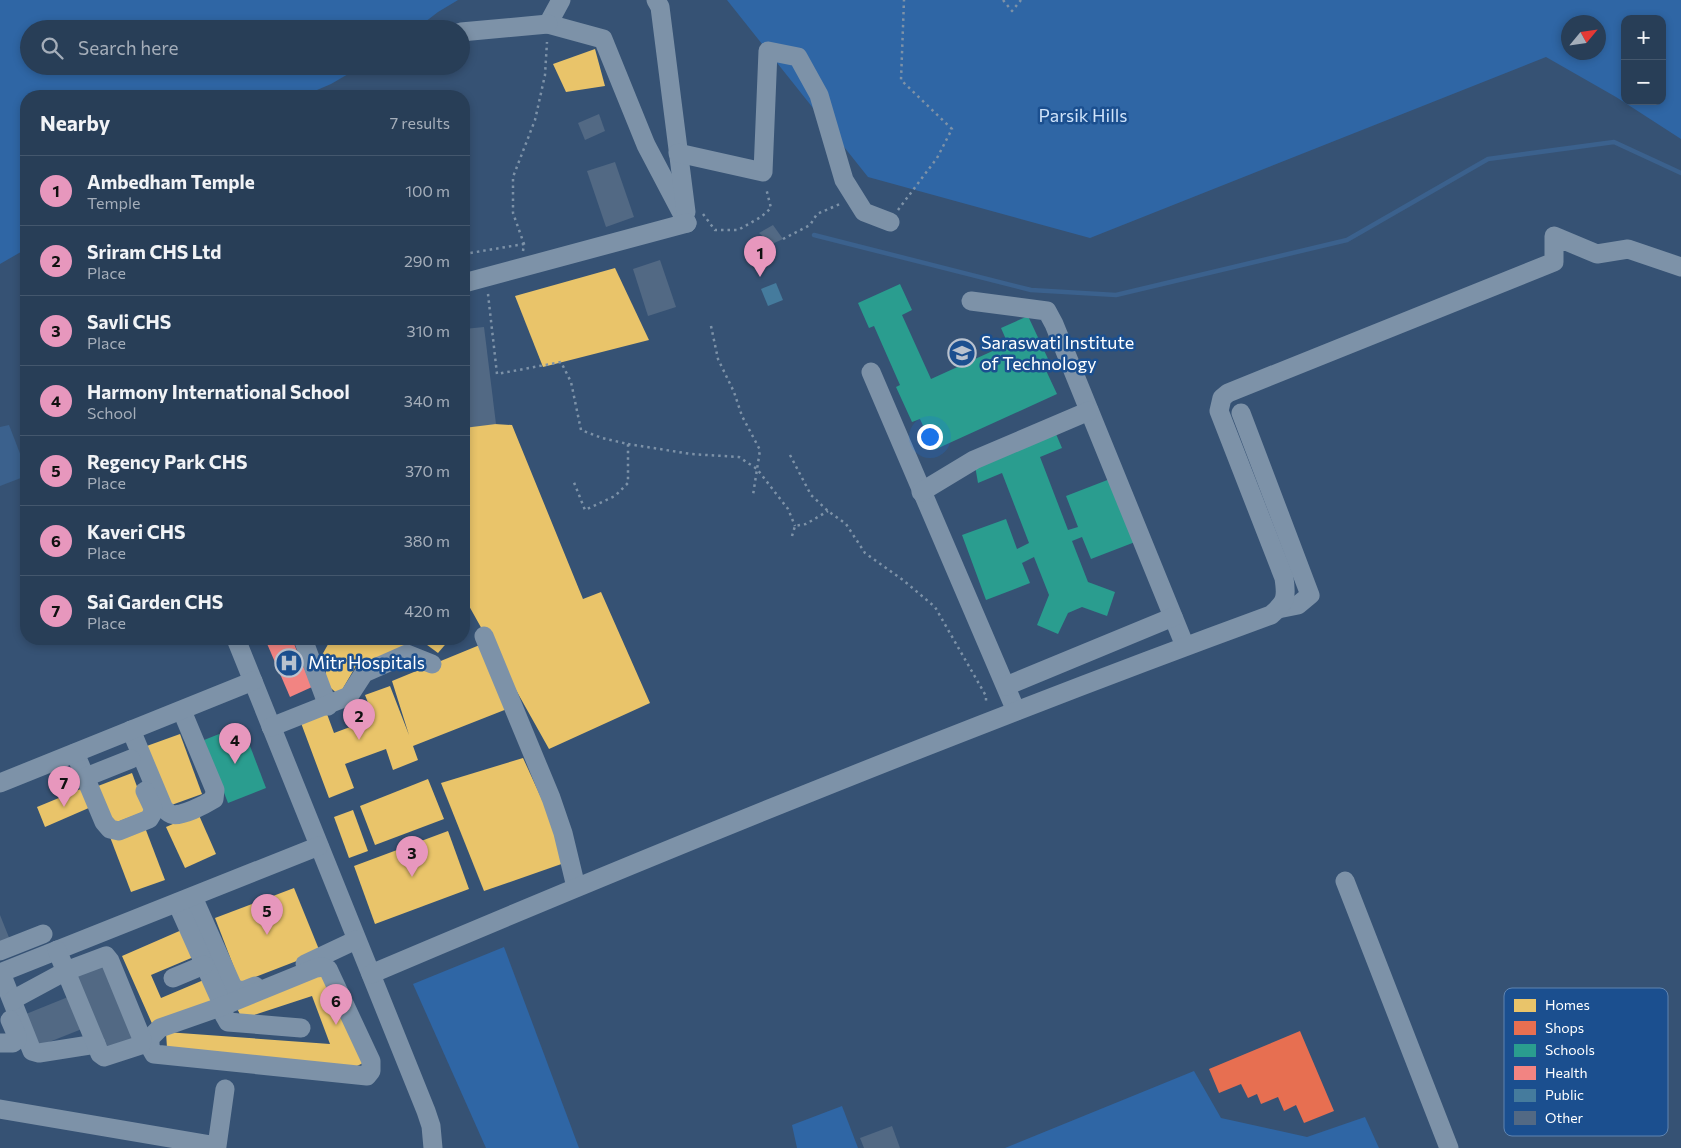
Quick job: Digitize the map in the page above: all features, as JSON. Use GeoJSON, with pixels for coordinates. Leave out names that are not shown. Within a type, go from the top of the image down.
{"type":"FeatureCollection","features":[{"type":"Feature","properties":{"kind":"street"},"geometry":{"type":"LineString","coordinates":[[548,24],[561,0]]}},
{"type":"Feature","properties":{"kind":"street"},"geometry":{"type":"LineString","coordinates":[[656,0],[660,7],[687,223]]}},
{"type":"Feature","properties":{"kind":"street"},"geometry":{"type":"LineString","coordinates":[[470,31],[548,24],[603,39],[646,145],[687,223]]}},
{"type":"Feature","properties":{"kind":"street"},"geometry":{"type":"LineString","coordinates":[[678,153],[763,172],[768,51],[798,57],[819,95],[844,180],[864,212],[890,222]]}},
{"type":"Feature","properties":{"kind":"street"},"geometry":{"type":"LineString","coordinates":[[470,281],[687,223]]}},
{"type":"Feature","properties":{"kind":"street"},"geometry":{"type":"LineString","coordinates":[[370,974],[576,887],[1016,711],[1271,614],[1282,604],[1286,594],[1284,578],[1218,411],[1222,398],[1237,389],[1554,262],[1554,236],[1597,254],[1628,250],[1681,267]]}},
{"type":"Feature","properties":{"kind":"street"},"geometry":{"type":"LineString","coordinates":[[971,301],[1047,311],[1054,324],[1185,646]]}},
{"type":"Feature","properties":{"kind":"street"},"geometry":{"type":"LineString","coordinates":[[871,372],[1016,711]]}},
{"type":"Feature","properties":{"kind":"street"},"geometry":{"type":"LineString","coordinates":[[921,492],[974,460],[1089,411]]}},
{"type":"Feature","properties":{"kind":"street"},"geometry":{"type":"LineString","coordinates":[[1241,413],[1310,594],[1298,605],[1278,609]]}},
{"type":"Feature","properties":{"kind":"street"},"geometry":{"type":"LineString","coordinates":[[1006,686],[1173,617]]}},
{"type":"Feature","properties":{"kind":"street"},"geometry":{"type":"LineString","coordinates":[[484,636],[551,798],[576,887]]}},
{"type":"Feature","properties":{"kind":"street"},"geometry":{"type":"LineString","coordinates":[[238,645],[426,1111],[431,1126],[433,1148]]}},
{"type":"Feature","properties":{"kind":"street"},"geometry":{"type":"LineString","coordinates":[[305,645],[328,706]]}},
{"type":"Feature","properties":{"kind":"street"},"geometry":{"type":"LineString","coordinates":[[272,727],[349,696],[364,673],[407,654],[432,664]]}},
{"type":"Feature","properties":{"kind":"street"},"geometry":{"type":"LineString","coordinates":[[0,783],[253,681]]}},
{"type":"Feature","properties":{"kind":"street"},"geometry":{"type":"LineString","coordinates":[[125,732],[164,809],[172,815],[180,814],[207,804],[214,799],[215,790],[182,711]]}},
{"type":"Feature","properties":{"kind":"street"},"geometry":{"type":"LineString","coordinates":[[76,753],[104,822],[110,829],[119,830],[149,819],[153,808],[131,759],[125,732]]}},
{"type":"Feature","properties":{"kind":"street"},"geometry":{"type":"LineString","coordinates":[[86,778],[131,759]]}},
{"type":"Feature","properties":{"kind":"street"},"geometry":{"type":"LineString","coordinates":[[0,1043],[13,1043],[17,1040],[17,1036],[3,999],[0,973],[320,846]]}},
{"type":"Feature","properties":{"kind":"street"},"geometry":{"type":"LineString","coordinates":[[1345,881],[1449,1148]]}},
{"type":"Feature","properties":{"kind":"street"},"geometry":{"type":"LineString","coordinates":[[185,900],[237,991],[245,990],[356,940]]}},
{"type":"Feature","properties":{"kind":"street"},"geometry":{"type":"LineString","coordinates":[[185,900],[204,965],[223,1006],[224,1015],[228,1022],[301,1028]]}},
{"type":"Feature","properties":{"kind":"street"},"geometry":{"type":"LineString","coordinates":[[0,951],[43,934]]}},
{"type":"Feature","properties":{"kind":"street"},"geometry":{"type":"LineString","coordinates":[[3,999],[16,998],[66,972],[106,956],[110,961],[142,1039],[141,1045],[104,1057],[100,1054],[96,1044],[66,972],[57,950]]}},
{"type":"Feature","properties":{"kind":"street"},"geometry":{"type":"LineString","coordinates":[[173,978],[204,965]]}},
{"type":"Feature","properties":{"kind":"street"},"geometry":{"type":"LineString","coordinates":[[323,966],[328,969],[370,1062],[371,1071],[367,1076],[154,1054],[150,1047],[150,1038],[155,1032],[223,1006],[323,966]]}},
{"type":"Feature","properties":{"kind":"street"},"geometry":{"type":"LineString","coordinates":[[3,999],[14,1009],[32,1051],[39,1053],[96,1044]]}},
{"type":"Feature","properties":{"kind":"street"},"geometry":{"type":"LineString","coordinates":[[0,1109],[217,1146],[225,1088]]}},
{"type":"Feature","properties":{"kind":"path"},"geometry":{"type":"LineString","coordinates":[[890,222],[937,158],[952,129],[901,80],[904,0]]}},
{"type":"Feature","properties":{"kind":"path"},"geometry":{"type":"LineString","coordinates":[[1002,0],[1012,11],[1021,0]]}},
{"type":"Feature","properties":{"kind":"path"},"geometry":{"type":"LineString","coordinates":[[522,268],[524,244],[513,213],[513,177],[535,120],[545,75],[548,24]]}},
{"type":"Feature","properties":{"kind":"path"},"geometry":{"type":"LineString","coordinates":[[700,208],[715,230],[738,230],[761,218],[772,208],[763,172]]}},
{"type":"Feature","properties":{"kind":"path"},"geometry":{"type":"LineString","coordinates":[[783,239],[810,225],[817,214],[856,199]]}},
{"type":"Feature","properties":{"kind":"path"},"geometry":{"type":"LineString","coordinates":[[470,253],[524,244]]}},
{"type":"Feature","properties":{"kind":"path"},"geometry":{"type":"LineString","coordinates":[[486,277],[497,374],[561,362],[571,382],[581,430],[602,438],[628,444],[691,454],[739,457],[757,470],[788,509],[795,526],[792,536]]}},
{"type":"Feature","properties":{"kind":"path"},"geometry":{"type":"LineString","coordinates":[[711,326],[718,359],[734,392],[742,416],[760,450],[754,494]]}},
{"type":"Feature","properties":{"kind":"path"},"geometry":{"type":"LineString","coordinates":[[573,480],[585,510],[615,496],[628,483],[628,444]]}},
{"type":"Feature","properties":{"kind":"path"},"geometry":{"type":"LineString","coordinates":[[790,455],[811,495],[846,524],[865,553],[904,580],[935,607],[986,696],[986,724]]}},
{"type":"Feature","properties":{"kind":"path"},"geometry":{"type":"LineString","coordinates":[[795,526],[806,524],[828,511]]}},
{"type":"Feature","properties":{"kind":"green space"},"geometry":{"type":"Polygon","coordinates":[[[0,0],[458,0],[428,20],[20,20],[20,75],[346,75],[317,90],[20,90],[20,252],[0,264],[0,0]]]}},
{"type":"Feature","properties":{"kind":"green space","name":"Parsik Hills"},"geometry":{"type":"Polygon","coordinates":[[[727,0],[1681,0],[1681,139],[1628,105],[1666,105],[1666,15],[1621,15],[1621,100],[1546,57],[1090,238],[868,177],[727,0]]]}},
{"type":"Feature","properties":{"kind":"green space"},"geometry":{"type":"Polygon","coordinates":[[[504,947],[579,1148],[486,1148],[413,984],[504,947]]]}},
{"type":"Feature","properties":{"kind":"green space"},"geometry":{"type":"Polygon","coordinates":[[[1194,1071],[1221,1118],[1307,1137],[1365,1117],[1379,1148],[1005,1148],[1194,1071]]]}},
{"type":"Feature","properties":{"kind":"green space"},"geometry":{"type":"Polygon","coordinates":[[[842,1106],[858,1148],[797,1148],[792,1125],[842,1106]]]}},
{"type":"Feature","properties":{"kind":"shaded area"},"geometry":{"type":"Polygon","coordinates":[[[9,425],[20,453],[20,478],[0,486],[0,427],[9,425]]]}},
{"type":"Feature","properties":{"kind":"building: Homes"},"geometry":{"type":"Polygon","coordinates":[[[595,49],[605,86],[566,92],[553,64],[595,49]]]}},
{"type":"Feature","properties":{"kind":"building: Homes"},"geometry":{"type":"Polygon","coordinates":[[[615,268],[649,340],[543,367],[515,296],[615,268]]]}},
{"type":"Feature","properties":{"kind":"building: Homes"},"geometry":{"type":"Polygon","coordinates":[[[470,422],[512,425],[583,599],[601,592],[650,703],[549,749],[470,608],[470,422]]]}},
{"type":"Feature","properties":{"kind":"building: Homes"},"geometry":{"type":"Polygon","coordinates":[[[487,642],[507,709],[413,746],[418,760],[393,770],[386,749],[345,764],[354,788],[329,798],[301,723],[327,714],[334,733],[374,718],[365,695],[390,686],[409,735],[392,681],[487,642]]]}},
{"type":"Feature","properties":{"kind":"building: Homes"},"geometry":{"type":"Polygon","coordinates":[[[328,645],[408,645],[364,666],[360,659],[339,695],[326,684],[326,669],[317,664],[328,645]]]}},
{"type":"Feature","properties":{"kind":"building: Homes"},"geometry":{"type":"Polygon","coordinates":[[[427,645],[445,645],[438,653],[427,645]]]}},
{"type":"Feature","properties":{"kind":"building: Homes"},"geometry":{"type":"Polygon","coordinates":[[[180,734],[202,794],[166,807],[144,747],[180,734]]]}},
{"type":"Feature","properties":{"kind":"building: Homes"},"geometry":{"type":"Polygon","coordinates":[[[523,758],[570,861],[484,891],[441,783],[523,758]]]}},
{"type":"Feature","properties":{"kind":"building: Homes"},"geometry":{"type":"Polygon","coordinates":[[[132,773],[146,811],[112,824],[98,786],[132,773]]]}},
{"type":"Feature","properties":{"kind":"building: Homes"},"geometry":{"type":"Polygon","coordinates":[[[428,779],[444,819],[375,845],[360,806],[428,779]]]}},
{"type":"Feature","properties":{"kind":"building: Homes"},"geometry":{"type":"Polygon","coordinates":[[[83,788],[91,807],[45,827],[37,807],[83,788]]]}},
{"type":"Feature","properties":{"kind":"building: Homes"},"geometry":{"type":"Polygon","coordinates":[[[353,810],[368,851],[349,858],[334,817],[353,810]]]}},
{"type":"Feature","properties":{"kind":"building: Homes"},"geometry":{"type":"Polygon","coordinates":[[[198,813],[216,854],[185,868],[166,827],[198,813]]]}},
{"type":"Feature","properties":{"kind":"building: Homes"},"geometry":{"type":"Polygon","coordinates":[[[144,825],[165,880],[131,892],[110,837],[144,825]]]}},
{"type":"Feature","properties":{"kind":"building: Homes"},"geometry":{"type":"Polygon","coordinates":[[[448,831],[469,889],[375,924],[354,866],[448,831]]]}},
{"type":"Feature","properties":{"kind":"building: Homes"},"geometry":{"type":"Polygon","coordinates":[[[294,888],[320,952],[240,983],[215,918],[294,888]]]}},
{"type":"Feature","properties":{"kind":"building: Homes"},"geometry":{"type":"Polygon","coordinates":[[[184,929],[196,956],[151,975],[161,998],[206,979],[216,1001],[154,1028],[122,956],[184,929]]]}},
{"type":"Feature","properties":{"kind":"building: Homes"},"geometry":{"type":"Polygon","coordinates":[[[324,974],[365,1062],[349,1070],[167,1048],[166,1032],[330,1044],[312,996],[242,1019],[236,1006],[324,974]]]}},
{"type":"Feature","properties":{"kind":"building: Shops"},"geometry":{"type":"Polygon","coordinates":[[[1300,1031],[1334,1111],[1304,1123],[1296,1105],[1284,1111],[1278,1097],[1261,1104],[1257,1094],[1248,1098],[1241,1084],[1219,1093],[1209,1069],[1300,1031]]]}},
{"type":"Feature","properties":{"kind":"building: Schools"},"geometry":{"type":"Polygon","coordinates":[[[900,284],[912,310],[902,315],[931,379],[1008,344],[1001,328],[1028,316],[1049,361],[1043,364],[1057,394],[934,450],[920,419],[912,422],[896,387],[900,385],[874,326],[869,328],[858,303],[900,284]]]}},
{"type":"Feature","properties":{"kind":"building: Schools"},"geometry":{"type":"Polygon","coordinates":[[[1053,427],[1062,448],[1040,457],[1068,530],[1078,527],[1066,496],[1110,479],[1135,542],[1091,559],[1082,537],[1072,541],[1088,582],[1115,592],[1107,616],[1082,607],[1068,613],[1058,634],[1037,625],[1049,595],[1034,557],[1022,563],[1030,583],[986,600],[962,535],[1006,519],[1017,549],[1029,543],[1002,473],[978,483],[974,460],[1053,427]]]}},
{"type":"Feature","properties":{"kind":"building: Schools"},"geometry":{"type":"Polygon","coordinates":[[[242,725],[266,788],[228,803],[204,740],[242,725]]]}},
{"type":"Feature","properties":{"kind":"building: Health","name":"Mitr Hospitals"},"geometry":{"type":"Polygon","coordinates":[[[268,645],[294,645],[312,687],[290,697],[268,645]]]}},
{"type":"Feature","properties":{"kind":"building: Public"},"geometry":{"type":"Polygon","coordinates":[[[776,283],[783,300],[768,306],[761,289],[776,283]]]}},
{"type":"Feature","properties":{"kind":"building: Other"},"geometry":{"type":"Polygon","coordinates":[[[599,114],[605,131],[585,140],[578,123],[599,114]]]}},
{"type":"Feature","properties":{"kind":"building: Other"},"geometry":{"type":"Polygon","coordinates":[[[615,162],[634,217],[606,227],[587,171],[615,162]]]}},
{"type":"Feature","properties":{"kind":"building: Other"},"geometry":{"type":"Polygon","coordinates":[[[773,225],[783,239],[772,244],[759,233],[773,225]]]}},
{"type":"Feature","properties":{"kind":"building: Other"},"geometry":{"type":"Polygon","coordinates":[[[660,260],[676,307],[648,316],[633,269],[660,260]]]}},
{"type":"Feature","properties":{"kind":"building: Other"},"geometry":{"type":"Polygon","coordinates":[[[484,327],[496,424],[470,427],[470,328],[484,327]]]}},
{"type":"Feature","properties":{"kind":"building: Other"},"geometry":{"type":"Polygon","coordinates":[[[0,915],[10,940],[0,943],[0,915]]]}},
{"type":"Feature","properties":{"kind":"building: Other"},"geometry":{"type":"Polygon","coordinates":[[[106,961],[138,1040],[105,1053],[73,974],[106,961]]]}},
{"type":"Feature","properties":{"kind":"building: Other"},"geometry":{"type":"Polygon","coordinates":[[[73,995],[87,1027],[39,1046],[26,1014],[73,995]]]}},
{"type":"Feature","properties":{"kind":"building: Other"},"geometry":{"type":"Polygon","coordinates":[[[892,1126],[900,1148],[864,1148],[860,1138],[892,1126]]]}},
{"type":"Feature","properties":{"kind":"waterway"},"geometry":{"type":"LineString","coordinates":[[814,235],[1031,290],[1116,295],[1347,240],[1488,159],[1614,142],[1681,173]]}},
{"type":"Feature","properties":{"kind":"place","name":"Ambedham Temple"},"geometry":{"type":"Point","coordinates":[760,277]}},
{"type":"Feature","properties":{"kind":"place","name":"Saraswati Institute of Technology"},"geometry":{"type":"Point","coordinates":[962,353]}},
{"type":"Feature","properties":{"kind":"place","name":"Mitr Hospitals"},"geometry":{"type":"Point","coordinates":[289,663]}},
{"type":"Feature","properties":{"kind":"place","name":"Sriram CHS Ltd"},"geometry":{"type":"Point","coordinates":[359,740]}},
{"type":"Feature","properties":{"kind":"place","name":"Harmony International School"},"geometry":{"type":"Point","coordinates":[235,764]}},
{"type":"Feature","properties":{"kind":"place","name":"Sai Garden CHS"},"geometry":{"type":"Point","coordinates":[64,807]}},
{"type":"Feature","properties":{"kind":"place","name":"Savli CHS"},"geometry":{"type":"Point","coordinates":[412,877]}},
{"type":"Feature","properties":{"kind":"place","name":"Regency Park CHS"},"geometry":{"type":"Point","coordinates":[267,935]}},
{"type":"Feature","properties":{"kind":"place","name":"Kaveri CHS"},"geometry":{"type":"Point","coordinates":[336,1025]}}]}
